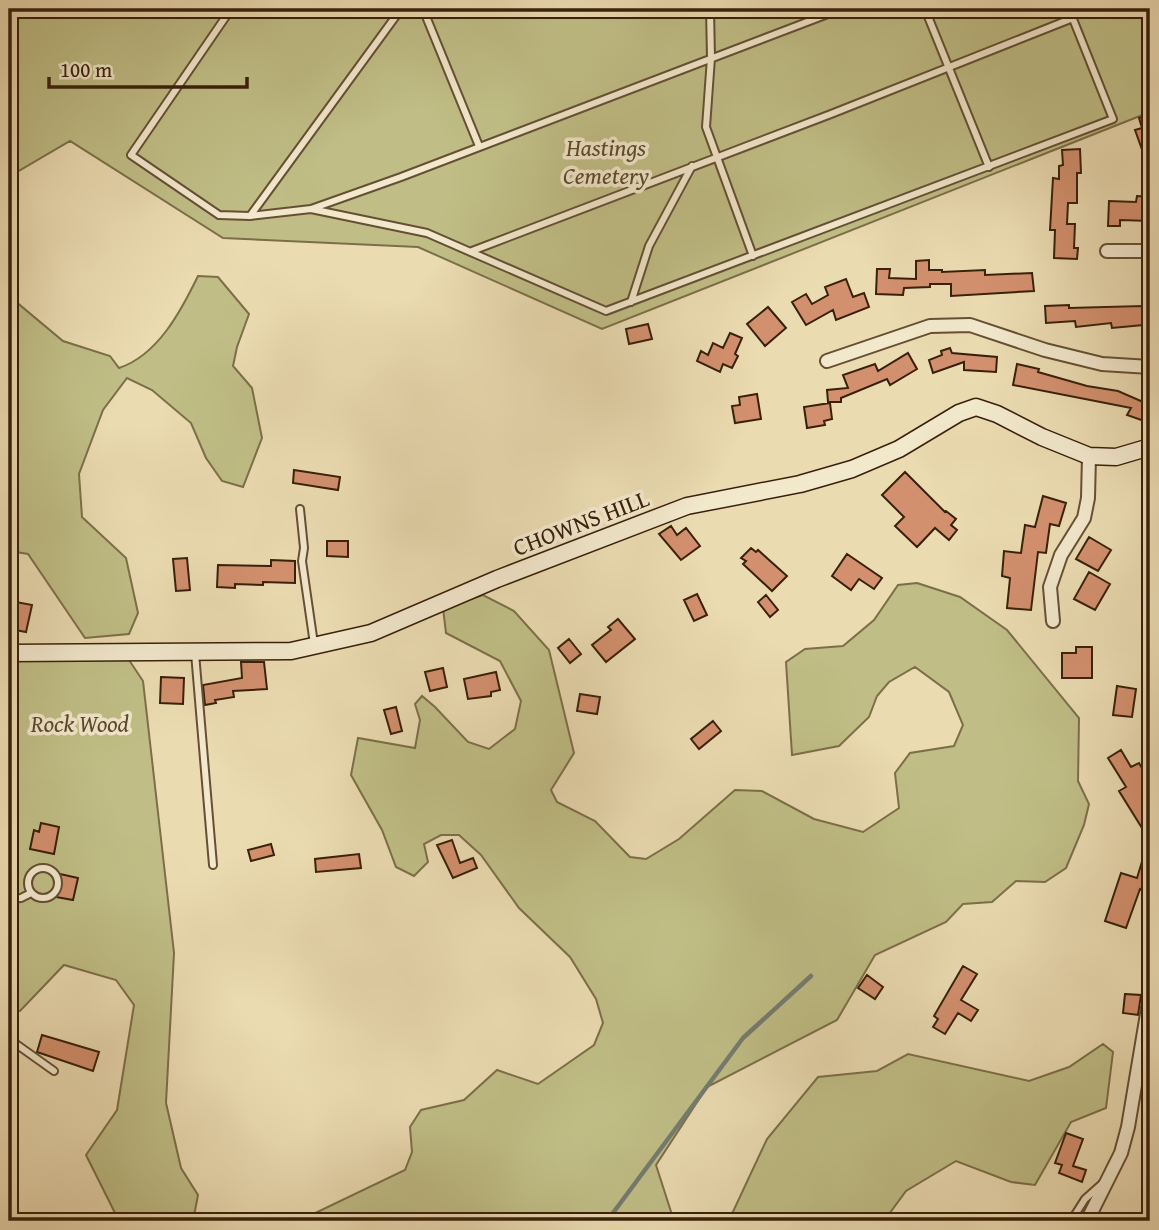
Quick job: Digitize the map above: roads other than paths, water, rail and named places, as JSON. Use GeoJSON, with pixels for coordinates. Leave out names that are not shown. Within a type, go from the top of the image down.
{"type":"FeatureCollection","features":[{"type":"Feature","properties":{"kind":"street"},"geometry":{"type":"LineString","coordinates":[[1107,251],[1150,251]]}},
{"type":"Feature","properties":{"kind":"street"},"geometry":{"type":"LineString","coordinates":[[827,361],[930,326],[970,325],[1045,350],[1102,364],[1150,367]]}},
{"type":"Feature","properties":{"kind":"street","name":"CHOWNS HILL"},"geometry":{"type":"LineString","coordinates":[[9,653],[291,651],[371,633],[497,579],[687,506],[800,484],[852,468],[899,449],[959,413],[976,407],[1089,456],[1116,457],[1150,447]]}},
{"type":"Feature","properties":{"kind":"street"},"geometry":{"type":"LineString","coordinates":[[1054,621],[1050,587],[1061,555],[1084,518],[1088,498],[1089,456]]}},
{"type":"Feature","properties":{"kind":"street"},"geometry":{"type":"LineString","coordinates":[[1087,1221],[1121,1153],[1128,1127],[1150,996]]}},
{"type":"Feature","properties":{"kind":"lane"},"geometry":{"type":"LineString","coordinates":[[231,9],[131,155],[219,215],[250,216],[311,209],[841,9]]}},
{"type":"Feature","properties":{"kind":"lane"},"geometry":{"type":"LineString","coordinates":[[250,216],[401,9]]}},
{"type":"Feature","properties":{"kind":"lane"},"geometry":{"type":"LineString","coordinates":[[423,9],[479,146]]}},
{"type":"Feature","properties":{"kind":"lane"},"geometry":{"type":"LineString","coordinates":[[710,9],[711,58],[706,127],[753,256]]}},
{"type":"Feature","properties":{"kind":"lane"},"geometry":{"type":"LineString","coordinates":[[925,9],[989,167]]}},
{"type":"Feature","properties":{"kind":"lane"},"geometry":{"type":"LineString","coordinates":[[311,209],[427,233],[606,311],[1113,119],[1069,9]]}},
{"type":"Feature","properties":{"kind":"lane"},"geometry":{"type":"LineString","coordinates":[[472,251],[1073,18]]}},
{"type":"Feature","properties":{"kind":"lane"},"geometry":{"type":"LineString","coordinates":[[631,302],[649,246],[692,166]]}},
{"type":"Feature","properties":{"kind":"lane"},"geometry":{"type":"LineString","coordinates":[[300,509],[304,548],[302,561],[314,646]]}},
{"type":"Feature","properties":{"kind":"lane"},"geometry":{"type":"LineString","coordinates":[[195,651],[213,865]]}},
{"type":"Feature","properties":{"kind":"lane"},"geometry":{"type":"LineString","coordinates":[[44,868],[56,876],[57,890],[49,897],[40,898],[31,893],[29,878],[35,871],[44,868]]}},
{"type":"Feature","properties":{"kind":"lane"},"geometry":{"type":"LineString","coordinates":[[9,899],[21,898],[31,893]]}},
{"type":"Feature","properties":{"kind":"lane"},"geometry":{"type":"LineString","coordinates":[[9,1039],[54,1071]]}},
{"type":"Feature","properties":{"kind":"lane"},"geometry":{"type":"LineString","coordinates":[[1072,1221],[1085,1199],[1110,1177]]}},
{"type":"Feature","properties":{"kind":"waterway"},"geometry":{"type":"LineString","coordinates":[[607,1221],[743,1038],[811,976]]}},
{"type":"Feature","properties":{"kind":"park label","name":"Hastings Cemetery"},"geometry":{"type":"Point","coordinates":[606,162]}},
{"type":"Feature","properties":{"kind":"park label","name":"Rock Wood"},"geometry":{"type":"Point","coordinates":[80,724]}}]}
